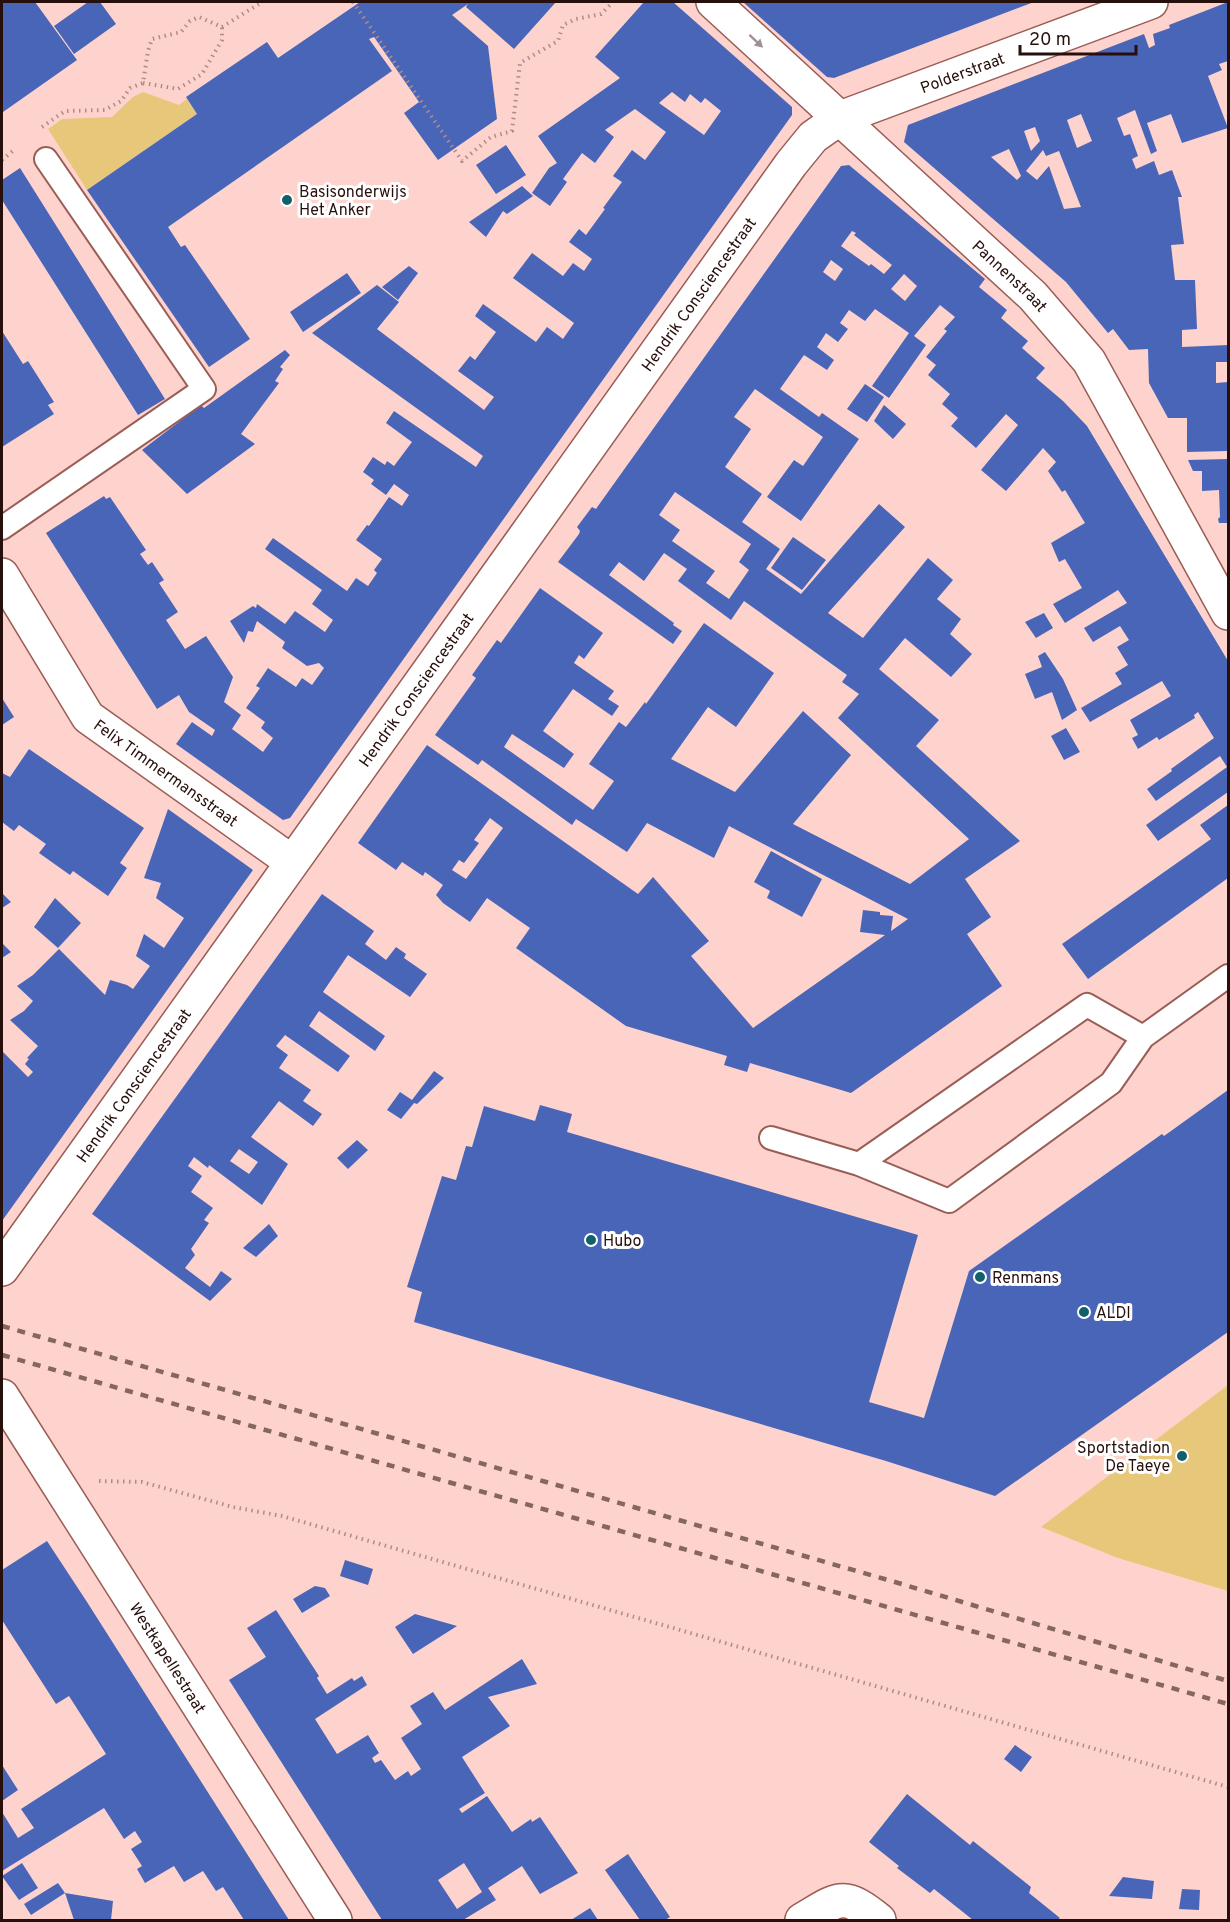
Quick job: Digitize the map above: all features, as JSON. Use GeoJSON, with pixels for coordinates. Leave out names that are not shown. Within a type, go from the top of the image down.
{"type":"FeatureCollection","features":[{"type":"Feature","properties":{"kind":"street","name":"Pannenstraat"},"geometry":{"type":"LineString","coordinates":[[713,2],[1033,296],[1089,361],[1228,613]]}},
{"type":"Feature","properties":{"kind":"street","name":"Polderstraat"},"geometry":{"type":"LineString","coordinates":[[840,118],[1150,2]]}},
{"type":"Feature","properties":{"kind":"street","name":"Hendrik Consciencestraat"},"geometry":{"type":"LineString","coordinates":[[2,1269],[791,164],[813,137],[840,118]]}},
{"type":"Feature","properties":{"kind":"street","name":"Felix Timmermansstraat"},"geometry":{"type":"LineString","coordinates":[[2,575],[88,717],[292,862]]}},
{"type":"Feature","properties":{"kind":"street","name":"Westkapellestraat"},"geometry":{"type":"LineString","coordinates":[[2,1396],[335,1920]]}},
{"type":"Feature","properties":{"kind":"street"},"geometry":{"type":"LineString","coordinates":[[802,1920],[831,1903],[844,1899],[863,1908],[879,1920]]}},
{"type":"Feature","properties":{"kind":"lane"},"geometry":{"type":"LineString","coordinates":[[2,528],[204,389],[46,159]]}},
{"type":"Feature","properties":{"kind":"lane"},"geometry":{"type":"LineString","coordinates":[[771,1138],[860,1164],[949,1201],[1112,1083],[1143,1037],[1228,976]]}},
{"type":"Feature","properties":{"kind":"lane"},"geometry":{"type":"LineString","coordinates":[[860,1164],[1087,1005],[1143,1037]]}},
{"type":"Feature","properties":{"kind":"path"},"geometry":{"type":"LineString","coordinates":[[222,27],[262,2]]}},
{"type":"Feature","properties":{"kind":"path"},"geometry":{"type":"LineString","coordinates":[[353,2],[462,160],[491,137],[512,131],[520,63],[558,41],[563,25],[576,19],[601,14],[613,2]]}},
{"type":"Feature","properties":{"kind":"path"},"geometry":{"type":"LineString","coordinates":[[143,82],[152,39],[182,32],[190,21],[200,17],[222,27]]}},
{"type":"Feature","properties":{"kind":"path"},"geometry":{"type":"LineString","coordinates":[[34,134],[65,111],[105,110],[122,100],[130,88],[143,82],[178,89],[202,74],[222,40],[222,27]]}},
{"type":"Feature","properties":{"kind":"path"},"geometry":{"type":"LineString","coordinates":[[2,160],[18,147]]}},
{"type":"Feature","properties":{"kind":"path"},"geometry":{"type":"LineString","coordinates":[[57,1484],[105,1480],[142,1482],[233,1507],[282,1516],[1228,1787]]}},
{"type":"Feature","properties":{"kind":"shaded area"},"geometry":{"type":"Polygon","coordinates":[[[143,92],[179,105],[187,99],[197,114],[87,190],[48,129],[62,119],[112,117],[133,97],[143,92]]]}},
{"type":"Feature","properties":{"kind":"shaded area","name":"Sportstadion De Taeye"},"geometry":{"type":"Polygon","coordinates":[[[1228,1385],[1228,1591],[1118,1558],[1041,1527],[1228,1385]]]}},
{"type":"Feature","properties":{"kind":"building"},"geometry":{"type":"Polygon","coordinates":[[[2,2],[35,2],[77,60],[3,112],[2,2]]]}},
{"type":"Feature","properties":{"kind":"building"},"geometry":{"type":"Polygon","coordinates":[[[88,2],[100,2],[116,24],[74,54],[54,26],[88,2]]]}},
{"type":"Feature","properties":{"kind":"building"},"geometry":{"type":"Polygon","coordinates":[[[360,2],[556,2],[514,49],[466,7],[468,4],[452,15],[488,46],[497,119],[438,160],[404,113],[419,102],[374,37],[369,39],[392,71],[168,227],[181,247],[185,245],[250,339],[209,367],[87,190],[197,114],[186,97],[267,42],[278,58],[360,2]]]}},
{"type":"Feature","properties":{"kind":"building"},"geometry":{"type":"Polygon","coordinates":[[[644,2],[673,2],[792,107],[792,115],[290,818],[283,820],[176,744],[192,722],[212,736],[215,730],[189,712],[179,695],[157,709],[46,533],[104,496],[106,499],[110,497],[146,550],[140,554],[148,565],[152,562],[164,580],[159,583],[178,612],[166,620],[185,649],[206,636],[233,677],[224,702],[241,715],[232,729],[263,752],[273,738],[261,728],[265,722],[246,708],[260,688],[256,686],[268,668],[296,687],[302,678],[312,685],[324,668],[319,663],[307,666],[282,648],[285,642],[257,621],[253,632],[248,631],[244,643],[230,621],[253,606],[256,608],[257,604],[285,624],[295,611],[325,632],[333,620],[312,604],[322,590],[265,549],[273,538],[347,591],[356,578],[368,586],[377,573],[374,570],[382,559],[356,540],[389,497],[402,506],[409,495],[394,484],[386,495],[371,484],[374,480],[363,472],[373,457],[385,465],[387,461],[394,466],[412,442],[386,423],[394,411],[476,467],[483,456],[312,333],[377,285],[399,302],[377,329],[484,410],[494,397],[458,371],[470,356],[475,360],[496,332],[475,316],[483,304],[536,342],[547,327],[563,339],[574,323],[513,278],[532,253],[563,276],[573,263],[584,271],[592,259],[569,242],[579,229],[586,235],[605,209],[603,208],[622,182],[613,176],[632,150],[645,160],[666,132],[635,109],[605,130],[614,137],[595,163],[582,153],[563,179],[567,182],[550,206],[532,193],[549,168],[557,163],[538,136],[620,78],[595,57],[644,2]],[[672,92],[659,103],[704,135],[721,111],[705,98],[701,103],[690,94],[685,102],[672,92]]]}},
{"type":"Feature","properties":{"kind":"building"},"geometry":{"type":"Polygon","coordinates":[[[743,2],[1034,2],[834,78],[827,77],[743,2]]]}},
{"type":"Feature","properties":{"kind":"building"},"geometry":{"type":"Polygon","coordinates":[[[1228,2],[1228,61],[1219,64],[1222,70],[1208,76],[1228,128],[1182,143],[1171,114],[1147,123],[1157,151],[1151,154],[1135,110],[1117,118],[1124,136],[1130,134],[1138,156],[1132,159],[1136,169],[1154,161],[1159,175],[1172,170],[1182,197],[1178,197],[1184,244],[1171,245],[1175,280],[1195,280],[1197,329],[1182,330],[1182,347],[1228,345],[1228,362],[1216,362],[1216,383],[1228,382],[1228,451],[1187,452],[1187,418],[1168,418],[1149,383],[1148,349],[1129,350],[1113,329],[1108,333],[1066,282],[904,142],[908,125],[1144,34],[1149,48],[1155,45],[1153,34],[1170,28],[1169,25],[1228,2]],[[1081,114],[1067,120],[1077,148],[1092,141],[1081,114]],[[1035,127],[1024,131],[1031,151],[1040,141],[1035,127]],[[1009,149],[991,157],[1017,180],[1021,176],[1009,149]],[[1043,150],[1026,171],[1037,180],[1049,166],[1064,209],[1081,207],[1059,151],[1046,156],[1043,150]]]}},
{"type":"Feature","properties":{"kind":"building"},"geometry":{"type":"Polygon","coordinates":[[[506,145],[526,175],[496,194],[476,165],[506,145]]]}},
{"type":"Feature","properties":{"kind":"building"},"geometry":{"type":"Polygon","coordinates":[[[849,165],[985,279],[979,287],[1007,310],[1001,318],[1028,341],[1022,348],[1045,368],[1036,378],[1087,426],[1228,661],[1228,792],[1158,841],[1146,825],[1227,767],[1220,756],[1156,801],[1147,789],[1214,738],[1198,712],[1194,715],[1195,718],[1159,740],[1157,737],[1138,749],[1132,738],[1138,735],[1130,720],[1171,696],[1162,681],[1090,722],[1081,708],[1122,684],[1115,673],[1128,665],[1117,647],[1129,640],[1120,626],[1093,642],[1084,628],[1127,603],[1118,590],[1065,623],[1053,604],[1082,588],[1065,559],[1059,562],[1051,543],[1085,523],[1065,490],[1062,492],[1048,471],[1056,462],[1043,448],[1006,491],[981,470],[1018,425],[1006,414],[976,448],[951,426],[958,418],[942,404],[950,394],[928,375],[936,365],[926,357],[947,331],[944,329],[955,317],[940,305],[914,336],[926,345],[889,398],[872,386],[909,333],[875,309],[865,321],[849,310],[840,323],[848,329],[838,342],[826,333],[817,347],[834,360],[827,370],[804,355],[780,389],[819,417],[822,413],[859,439],[801,521],[767,497],[794,460],[803,466],[823,437],[755,389],[734,417],[751,429],[725,467],[762,494],[742,522],[780,549],[766,569],[801,594],[879,504],[905,527],[828,613],[863,638],[928,558],[953,580],[937,599],[961,619],[950,634],[972,654],[951,677],[905,638],[879,669],[939,720],[916,746],[1020,841],[965,879],[991,917],[967,934],[1002,986],[851,1093],[750,1063],[747,1072],[724,1065],[727,1056],[626,1026],[516,948],[530,928],[487,898],[470,922],[443,903],[436,895],[443,885],[425,872],[423,876],[402,862],[396,870],[358,843],[427,745],[638,894],[653,877],[709,941],[691,956],[753,1028],[885,935],[860,932],[863,910],[893,916],[891,931],[908,919],[729,826],[714,858],[647,823],[627,852],[576,819],[572,825],[482,760],[478,765],[435,735],[476,678],[472,675],[497,640],[501,643],[540,588],[603,633],[584,659],[579,655],[574,663],[614,691],[608,699],[619,706],[612,716],[573,689],[543,731],[574,754],[564,768],[512,734],[504,747],[593,810],[614,781],[589,764],[619,722],[626,727],[645,702],[646,704],[704,623],[774,673],[736,727],[708,707],[671,759],[735,792],[803,711],[851,755],[793,824],[910,884],[969,839],[838,718],[859,694],[842,682],[847,675],[744,601],[731,620],[678,581],[687,569],[664,553],[644,581],[619,562],[609,575],[682,631],[673,644],[558,562],[579,534],[577,527],[592,507],[596,509],[841,166],[849,165]],[[852,231],[841,246],[884,274],[892,265],[852,231]],[[831,260],[823,272],[835,281],[843,269],[831,260]],[[904,274],[891,289],[905,301],[917,286],[904,274]],[[675,492],[659,515],[680,530],[672,541],[715,571],[706,583],[729,599],[749,570],[739,562],[751,544],[675,492]],[[490,818],[474,840],[479,843],[464,863],[459,860],[452,870],[466,879],[503,828],[490,818]]]}},
{"type":"Feature","properties":{"kind":"building"},"geometry":{"type":"Polygon","coordinates":[[[20,168],[165,399],[138,415],[2,200],[2,180],[20,168]]]}},
{"type":"Feature","properties":{"kind":"building"},"geometry":{"type":"Polygon","coordinates":[[[522,186],[533,196],[507,214],[503,211],[486,237],[469,222],[522,186]]]}},
{"type":"Feature","properties":{"kind":"building"},"geometry":{"type":"Polygon","coordinates":[[[409,266],[418,273],[398,300],[382,287],[409,266]]]}},
{"type":"Feature","properties":{"kind":"building"},"geometry":{"type":"Polygon","coordinates":[[[347,273],[361,293],[303,332],[290,312],[347,273]]]}},
{"type":"Feature","properties":{"kind":"building"},"geometry":{"type":"Polygon","coordinates":[[[2,331],[23,364],[28,361],[54,402],[48,405],[54,414],[2,447],[2,331]]]}},
{"type":"Feature","properties":{"kind":"building"},"geometry":{"type":"Polygon","coordinates":[[[285,350],[290,355],[280,367],[283,369],[275,381],[279,383],[241,434],[255,444],[187,494],[142,450],[201,405],[204,408],[285,350]]]}},
{"type":"Feature","properties":{"kind":"building"},"geometry":{"type":"Polygon","coordinates":[[[865,384],[884,397],[867,422],[847,409],[865,384]]]}},
{"type":"Feature","properties":{"kind":"building"},"geometry":{"type":"Polygon","coordinates":[[[884,405],[906,424],[893,439],[874,421],[884,405]]]}},
{"type":"Feature","properties":{"kind":"building"},"geometry":{"type":"Polygon","coordinates":[[[1228,459],[1228,523],[1219,523],[1219,490],[1202,491],[1202,471],[1193,471],[1188,460],[1228,459]]]}},
{"type":"Feature","properties":{"kind":"building"},"geometry":{"type":"Polygon","coordinates":[[[793,537],[826,560],[802,590],[771,568],[793,537]]]}},
{"type":"Feature","properties":{"kind":"building"},"geometry":{"type":"Polygon","coordinates":[[[1044,613],[1053,628],[1036,638],[1025,622],[1044,613]]]}},
{"type":"Feature","properties":{"kind":"building"},"geometry":{"type":"Polygon","coordinates":[[[1045,652],[1063,679],[1077,710],[1062,720],[1052,692],[1035,699],[1025,674],[1042,667],[1038,656],[1045,652]]]}},
{"type":"Feature","properties":{"kind":"building"},"geometry":{"type":"Polygon","coordinates":[[[2,698],[14,717],[2,725],[2,698]]]}},
{"type":"Feature","properties":{"kind":"building"},"geometry":{"type":"Polygon","coordinates":[[[1066,728],[1080,752],[1064,760],[1051,736],[1066,728]]]}},
{"type":"Feature","properties":{"kind":"building"},"geometry":{"type":"Polygon","coordinates":[[[29,749],[144,828],[120,863],[127,868],[108,896],[73,871],[70,875],[39,853],[46,844],[19,825],[14,831],[2,822],[2,773],[10,777],[29,749]]]}},
{"type":"Feature","properties":{"kind":"building"},"geometry":{"type":"Polygon","coordinates":[[[1228,805],[1228,878],[1088,979],[1062,944],[1211,839],[1200,825],[1228,805]]]}},
{"type":"Feature","properties":{"kind":"building"},"geometry":{"type":"Polygon","coordinates":[[[168,809],[253,870],[2,1221],[2,1051],[28,1077],[33,1072],[25,1064],[29,1059],[27,1058],[38,1046],[10,1020],[24,1011],[33,1001],[17,986],[33,975],[59,949],[105,995],[110,980],[133,989],[150,966],[136,956],[144,934],[164,948],[184,918],[156,898],[161,883],[144,878],[168,809]]]}},
{"type":"Feature","properties":{"kind":"building"},"geometry":{"type":"Polygon","coordinates":[[[771,851],[822,879],[802,917],[767,898],[770,891],[754,882],[771,851]]]}},
{"type":"Feature","properties":{"kind":"building"},"geometry":{"type":"Polygon","coordinates":[[[2,893],[11,902],[2,908],[2,893]]]}},
{"type":"Feature","properties":{"kind":"building"},"geometry":{"type":"Polygon","coordinates":[[[322,894],[374,931],[365,944],[386,960],[396,947],[406,954],[404,958],[427,974],[410,997],[348,955],[323,992],[385,1036],[375,1051],[319,1011],[309,1026],[350,1056],[338,1072],[285,1035],[276,1046],[288,1055],[279,1068],[311,1090],[303,1101],[322,1114],[313,1126],[279,1101],[251,1137],[288,1164],[262,1205],[209,1165],[208,1168],[194,1157],[188,1166],[202,1176],[191,1192],[213,1208],[204,1220],[209,1223],[191,1249],[195,1255],[185,1268],[210,1287],[221,1271],[232,1279],[210,1301],[92,1214],[322,894]],[[239,1149],[230,1161],[249,1174],[258,1162],[239,1149]]]}},
{"type":"Feature","properties":{"kind":"building"},"geometry":{"type":"Polygon","coordinates":[[[55,898],[81,923],[58,948],[34,927],[55,898]]]}},
{"type":"Feature","properties":{"kind":"building"},"geometry":{"type":"Polygon","coordinates":[[[2,943],[11,952],[2,958],[2,943]]]}},
{"type":"Feature","properties":{"kind":"building"},"geometry":{"type":"Polygon","coordinates":[[[434,1071],[444,1078],[417,1104],[414,1103],[401,1119],[387,1110],[400,1092],[412,1100],[434,1071]]]}},
{"type":"Feature","properties":{"kind":"building"},"geometry":{"type":"Polygon","coordinates":[[[1228,1090],[1228,1332],[995,1496],[886,1461],[414,1322],[422,1292],[407,1287],[442,1176],[456,1180],[466,1146],[472,1147],[484,1106],[535,1121],[540,1105],[572,1114],[567,1132],[918,1235],[869,1402],[924,1418],[969,1271],[1228,1090]]]}},
{"type":"Feature","properties":{"kind":"building"},"geometry":{"type":"Polygon","coordinates":[[[357,1140],[368,1150],[348,1169],[337,1158],[357,1140]]]}},
{"type":"Feature","properties":{"kind":"building"},"geometry":{"type":"Polygon","coordinates":[[[269,1224],[278,1236],[256,1257],[243,1248],[269,1224]]]}},
{"type":"Feature","properties":{"kind":"building"},"geometry":{"type":"Polygon","coordinates":[[[47,1541],[289,1920],[244,1920],[223,1887],[216,1891],[203,1871],[184,1882],[174,1866],[145,1883],[137,1869],[142,1866],[131,1849],[142,1842],[135,1831],[124,1839],[104,1808],[2,1871],[2,1812],[18,1838],[34,1828],[21,1809],[106,1754],[69,1696],[56,1704],[2,1620],[2,1570],[47,1541]]]}},
{"type":"Feature","properties":{"kind":"building"},"geometry":{"type":"Polygon","coordinates":[[[345,1560],[373,1569],[368,1585],[340,1576],[345,1560]]]}},
{"type":"Feature","properties":{"kind":"building"},"geometry":{"type":"Polygon","coordinates":[[[315,1586],[325,1588],[330,1596],[302,1613],[293,1599],[315,1586]]]}},
{"type":"Feature","properties":{"kind":"building"},"geometry":{"type":"Polygon","coordinates":[[[276,1610],[319,1676],[317,1678],[327,1694],[352,1678],[354,1681],[362,1676],[367,1685],[315,1719],[337,1754],[368,1735],[379,1753],[372,1758],[375,1763],[381,1760],[395,1780],[408,1771],[411,1776],[421,1769],[401,1738],[422,1724],[410,1706],[433,1692],[445,1710],[522,1659],[537,1684],[488,1697],[510,1726],[462,1757],[485,1793],[459,1809],[462,1813],[487,1796],[512,1832],[531,1819],[532,1822],[540,1817],[578,1873],[540,1894],[522,1866],[488,1888],[496,1900],[463,1920],[382,1920],[229,1680],[266,1657],[247,1628],[276,1610]],[[464,1863],[438,1880],[457,1909],[482,1892],[464,1863]]]}},
{"type":"Feature","properties":{"kind":"building"},"geometry":{"type":"Polygon","coordinates":[[[415,1614],[457,1626],[413,1654],[395,1627],[415,1614]]]}},
{"type":"Feature","properties":{"kind":"building"},"geometry":{"type":"Polygon","coordinates":[[[1015,1745],[1032,1757],[1021,1772],[1004,1759],[1015,1745]]]}},
{"type":"Feature","properties":{"kind":"building"},"geometry":{"type":"Polygon","coordinates":[[[2,1765],[18,1790],[2,1801],[2,1765]]]}},
{"type":"Feature","properties":{"kind":"building"},"geometry":{"type":"Polygon","coordinates":[[[907,1794],[970,1845],[973,1841],[1031,1887],[1029,1893],[1060,1918],[1057,1920],[973,1920],[934,1889],[930,1893],[897,1868],[899,1866],[869,1842],[907,1794]]]}},
{"type":"Feature","properties":{"kind":"building"},"geometry":{"type":"Polygon","coordinates":[[[628,1854],[670,1917],[665,1920],[640,1920],[605,1870],[628,1854]]]}},
{"type":"Feature","properties":{"kind":"building"},"geometry":{"type":"Polygon","coordinates":[[[22,1863],[38,1888],[19,1900],[2,1876],[22,1863]]]}},
{"type":"Feature","properties":{"kind":"building"},"geometry":{"type":"Polygon","coordinates":[[[1123,1877],[1154,1881],[1152,1899],[1109,1896],[1123,1877]]]}},
{"type":"Feature","properties":{"kind":"building"},"geometry":{"type":"Polygon","coordinates":[[[58,1883],[65,1893],[31,1915],[24,1904],[58,1883]]]}},
{"type":"Feature","properties":{"kind":"building"},"geometry":{"type":"Polygon","coordinates":[[[1182,1889],[1200,1890],[1199,1910],[1179,1909],[1182,1889]]]}},
{"type":"Feature","properties":{"kind":"building"},"geometry":{"type":"Polygon","coordinates":[[[65,1893],[113,1901],[111,1920],[74,1920],[65,1893]]]}},
{"type":"Feature","properties":{"kind":"building"},"geometry":{"type":"Polygon","coordinates":[[[590,1908],[598,1920],[571,1920],[590,1908]]]}},
{"type":"Feature","properties":{"kind":"railway"},"geometry":{"type":"LineString","coordinates":[[2,1326],[895,1582],[1228,1681]]}},
{"type":"Feature","properties":{"kind":"railway"},"geometry":{"type":"LineString","coordinates":[[2,1355],[1228,1704]]}},
{"type":"Feature","properties":{"kind":"place","name":"Basisonderwijs Het Anker"},"geometry":{"type":"Point","coordinates":[287,200]}},
{"type":"Feature","properties":{"kind":"place","name":"Hubo"},"geometry":{"type":"Point","coordinates":[591,1240]}},
{"type":"Feature","properties":{"kind":"place","name":"Renmans"},"geometry":{"type":"Point","coordinates":[980,1277]}},
{"type":"Feature","properties":{"kind":"place","name":"ALDI"},"geometry":{"type":"Point","coordinates":[1084,1312]}},
{"type":"Feature","properties":{"kind":"place","name":"Sportstadion De Taeye"},"geometry":{"type":"Point","coordinates":[1182,1456]}}]}
